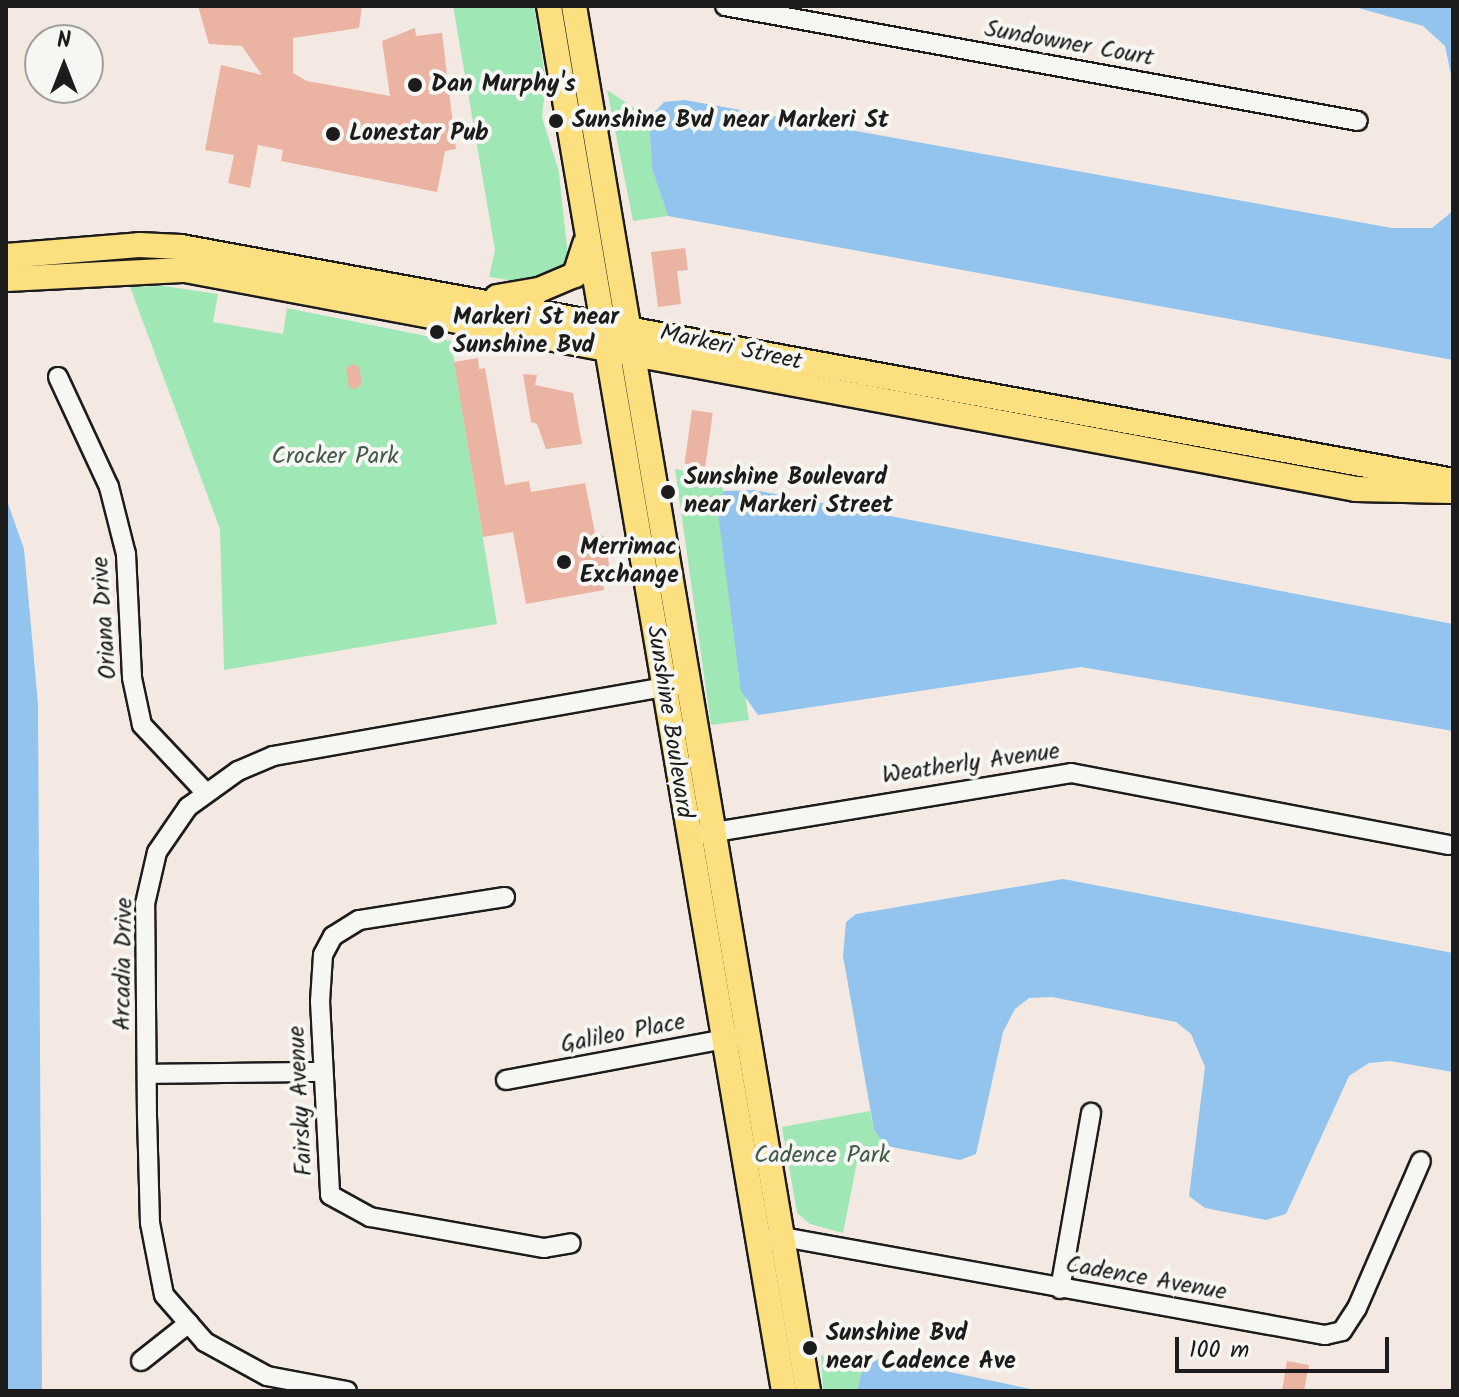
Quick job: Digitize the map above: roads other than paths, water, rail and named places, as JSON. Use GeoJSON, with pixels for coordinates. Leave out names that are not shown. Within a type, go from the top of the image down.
{"type":"FeatureCollection","features":[{"type":"Feature","properties":{"kind":"main road","name":"Sunshine Boulevard"},"geometry":{"type":"LineString","coordinates":[[549,6],[784,1391]]}},
{"type":"Feature","properties":{"kind":"main road","name":"Sunshine Boulevard"},"geometry":{"type":"LineString","coordinates":[[574,6],[808,1391]]}},
{"type":"Feature","properties":{"kind":"main road"},"geometry":{"type":"LineString","coordinates":[[478,300],[539,290],[575,275],[587,236]]}},
{"type":"Feature","properties":{"kind":"main road","name":"Markeri Street"},"geometry":{"type":"LineString","coordinates":[[6,256],[139,245],[181,247],[1000,397],[1407,482],[1450,485]]}},
{"type":"Feature","properties":{"kind":"main road","name":"Markeri Street"},"geometry":{"type":"LineString","coordinates":[[6,279],[185,270],[1345,488],[1407,482]]}},
{"type":"Feature","properties":{"kind":"main road"},"geometry":{"type":"LineString","coordinates":[[996,422],[1000,397]]}},
{"type":"Feature","properties":{"kind":"street","name":"Sundowner Court"},"geometry":{"type":"LineString","coordinates":[[725,6],[1358,121]]}},
{"type":"Feature","properties":{"kind":"street","name":"Oriana Drive"},"geometry":{"type":"LineString","coordinates":[[58,377],[109,487],[126,554],[132,678],[142,725],[206,793]]}},
{"type":"Feature","properties":{"kind":"street","name":"Arcadia Drive"},"geometry":{"type":"LineString","coordinates":[[347,1391],[267,1376],[205,1342],[164,1295],[150,1223],[147,1074],[145,904],[157,852],[188,807],[238,771],[273,756],[664,689],[689,682]]}},
{"type":"Feature","properties":{"kind":"street","name":"Weatherly Avenue"},"geometry":{"type":"LineString","coordinates":[[689,838],[714,831],[1071,773],[1448,845]]}},
{"type":"Feature","properties":{"kind":"street","name":"Fairsky Avenue"},"geometry":{"type":"LineString","coordinates":[[505,897],[359,920],[333,936],[323,955],[322,1072],[330,1195],[348,1209],[544,1248],[571,1243]]}},
{"type":"Feature","properties":{"kind":"street","name":"Galileo Place"},"geometry":{"type":"LineString","coordinates":[[506,1080],[748,1035]]}},
{"type":"Feature","properties":{"kind":"street"},"geometry":{"type":"LineString","coordinates":[[147,1074],[322,1072]]}},
{"type":"Feature","properties":{"kind":"street"},"geometry":{"type":"LineString","coordinates":[[1060,1289],[1091,1113]]}},
{"type":"Feature","properties":{"kind":"street","name":"Cadence Avenue"},"geometry":{"type":"LineString","coordinates":[[758,1241],[783,1237],[1325,1335],[1342,1331],[1421,1161]]}},
{"type":"Feature","properties":{"kind":"street"},"geometry":{"type":"LineString","coordinates":[[141,1361],[189,1323]]}},
{"type":"Feature","properties":{"kind":"water"},"geometry":{"type":"Polygon","coordinates":[[[1351,6],[1453,6],[1453,84],[1445,46],[1423,26],[1351,6]]]}},
{"type":"Feature","properties":{"kind":"water"},"geometry":{"type":"Polygon","coordinates":[[[685,100],[1392,228],[1432,228],[1453,211],[1453,360],[668,216],[652,169],[649,118],[664,102],[685,100]]]}},
{"type":"Feature","properties":{"kind":"water"},"geometry":{"type":"Polygon","coordinates":[[[754,490],[1453,624],[1453,731],[1081,667],[758,715],[741,691],[717,506],[724,491],[754,490]]]}},
{"type":"Feature","properties":{"kind":"water"},"geometry":{"type":"Polygon","coordinates":[[[6,498],[24,549],[38,704],[42,1391],[6,1391],[6,498]]]}},
{"type":"Feature","properties":{"kind":"water"},"geometry":{"type":"Polygon","coordinates":[[[1063,879],[1453,953],[1453,1072],[1390,1061],[1369,1063],[1349,1076],[1286,1214],[1266,1220],[1205,1208],[1189,1196],[1205,1067],[1191,1034],[1176,1022],[1052,997],[1029,998],[1015,1009],[1003,1032],[976,1154],[960,1160],[886,1146],[874,1130],[843,956],[846,922],[856,914],[1063,879]]]}},
{"type":"Feature","properties":{"kind":"water"},"geometry":{"type":"Polygon","coordinates":[[[878,1359],[1040,1391],[857,1391],[862,1370],[878,1359]]]}},
{"type":"Feature","properties":{"kind":"place","name":"Dan Murphy's"},"geometry":{"type":"Point","coordinates":[415,85]}},
{"type":"Feature","properties":{"kind":"place","name":"Sunshine Bvd near Markeri St"},"geometry":{"type":"Point","coordinates":[556,121]}},
{"type":"Feature","properties":{"kind":"place","name":"Lonestar Pub"},"geometry":{"type":"Point","coordinates":[333,134]}},
{"type":"Feature","properties":{"kind":"place","name":"Markeri St near Sunshine Bvd"},"geometry":{"type":"Point","coordinates":[437,332]}},
{"type":"Feature","properties":{"kind":"place","name":"Sunshine Boulevard near Markeri Street"},"geometry":{"type":"Point","coordinates":[668,492]}},
{"type":"Feature","properties":{"kind":"place","name":"Merrimac Exchange"},"geometry":{"type":"Point","coordinates":[564,562]}},
{"type":"Feature","properties":{"kind":"place","name":"Sunshine Bvd near Cadence Ave"},"geometry":{"type":"Point","coordinates":[810,1348]}},
{"type":"Feature","properties":{"kind":"park label","name":"Crocker Park"},"geometry":{"type":"Point","coordinates":[335,457]}},
{"type":"Feature","properties":{"kind":"park label","name":"Cadence Park"},"geometry":{"type":"Point","coordinates":[822,1156]}}]}
